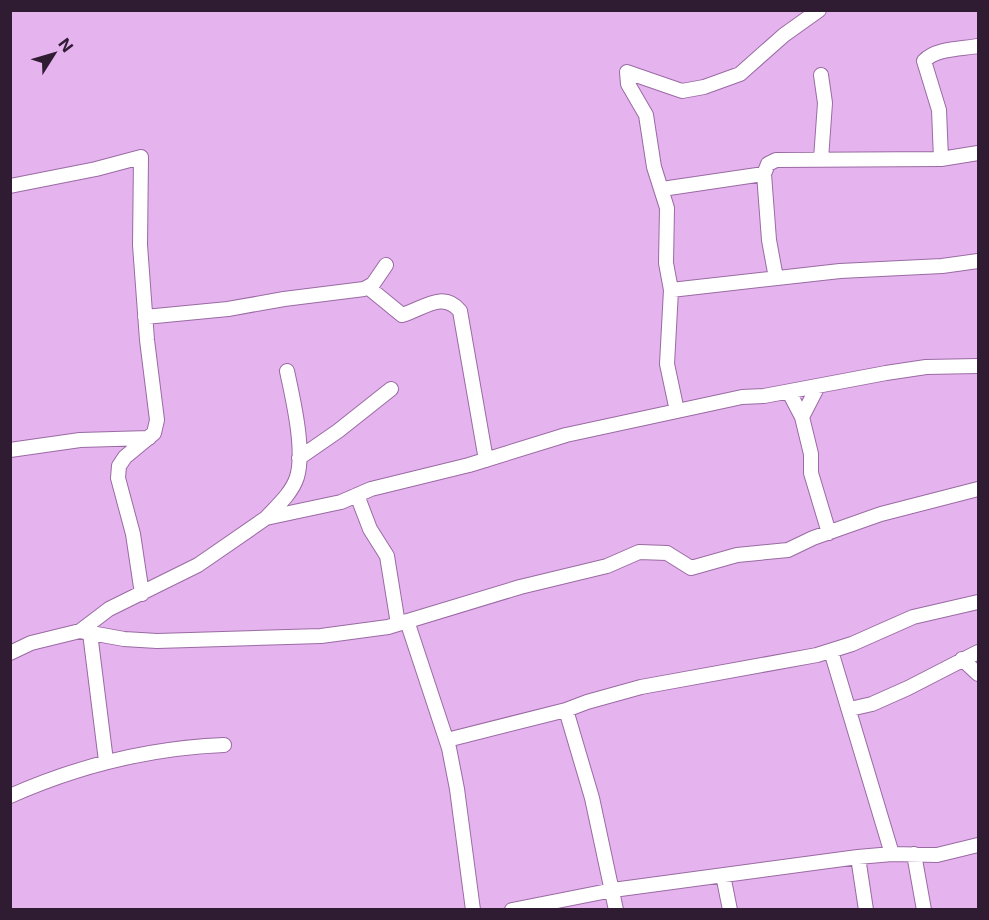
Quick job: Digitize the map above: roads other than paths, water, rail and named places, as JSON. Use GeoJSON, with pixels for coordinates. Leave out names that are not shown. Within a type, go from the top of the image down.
{"type":"FeatureCollection","features":[{"type":"Feature","properties":{"kind":"street"},"geometry":{"type":"LineString","coordinates":[[677,411],[667,364],[671,290],[666,263],[667,208],[654,167],[646,115],[628,84],[627,72],[682,91],[704,87],[740,74],[784,35],[819,10]]}},
{"type":"Feature","properties":{"kind":"street"},"geometry":{"type":"LineString","coordinates":[[941,159],[939,110],[924,61],[929,56],[942,52],[978,46]]}},
{"type":"Feature","properties":{"kind":"street"},"geometry":{"type":"LineString","coordinates":[[821,75],[825,103],[821,159]]}},
{"type":"Feature","properties":{"kind":"street"},"geometry":{"type":"LineString","coordinates":[[776,278],[769,240],[764,174],[768,164],[776,160],[941,159],[978,153]]}},
{"type":"Feature","properties":{"kind":"street"},"geometry":{"type":"LineString","coordinates":[[10,186],[96,169],[141,157],[140,245],[145,317],[157,411],[154,434],[125,457],[119,466],[118,478],[133,534],[142,594]]}},
{"type":"Feature","properties":{"kind":"street"},"geometry":{"type":"LineString","coordinates":[[662,189],[764,174]]}},
{"type":"Feature","properties":{"kind":"street"},"geometry":{"type":"LineString","coordinates":[[671,290],[840,271],[942,266],[978,261]]}},
{"type":"Feature","properties":{"kind":"street"},"geometry":{"type":"LineString","coordinates":[[145,317],[228,309],[369,288],[386,265]]}},
{"type":"Feature","properties":{"kind":"street"},"geometry":{"type":"LineString","coordinates":[[369,288],[402,315],[441,300],[455,305],[460,311],[486,460]]}},
{"type":"Feature","properties":{"kind":"street"},"geometry":{"type":"LineString","coordinates":[[266,518],[341,502],[403,480],[486,460],[566,435],[742,397],[789,392],[926,367],[978,366]]}},
{"type":"Feature","properties":{"kind":"street"},"geometry":{"type":"LineString","coordinates":[[85,632],[110,609],[198,565],[266,518],[292,487],[297,478],[299,458],[287,371]]}},
{"type":"Feature","properties":{"kind":"street"},"geometry":{"type":"LineString","coordinates":[[802,417],[818,386]]}},
{"type":"Feature","properties":{"kind":"street"},"geometry":{"type":"LineString","coordinates":[[299,458],[338,431],[391,389]]}},
{"type":"Feature","properties":{"kind":"street"},"geometry":{"type":"LineString","coordinates":[[789,392],[802,417],[811,454],[809,463],[829,533]]}},
{"type":"Feature","properties":{"kind":"street"},"geometry":{"type":"LineString","coordinates":[[10,450],[80,440],[149,438]]}},
{"type":"Feature","properties":{"kind":"street"},"geometry":{"type":"LineString","coordinates":[[10,653],[31,643],[85,632],[146,640],[321,636],[402,622],[520,587],[607,566],[639,552],[667,553],[691,568],[736,555],[788,550],[881,514],[978,489]]}},
{"type":"Feature","properties":{"kind":"street"},"geometry":{"type":"LineString","coordinates":[[357,495],[370,530],[387,556],[402,622],[447,740],[457,789],[473,909]]}},
{"type":"Feature","properties":{"kind":"street"},"geometry":{"type":"LineString","coordinates":[[447,740],[566,710],[640,687],[831,651],[913,617],[978,602]]}},
{"type":"Feature","properties":{"kind":"street"},"geometry":{"type":"LineString","coordinates":[[85,632],[106,760]]}},
{"type":"Feature","properties":{"kind":"street"},"geometry":{"type":"LineString","coordinates":[[831,651],[892,854]]}},
{"type":"Feature","properties":{"kind":"street"},"geometry":{"type":"LineString","coordinates":[[849,709],[872,704],[978,652]]}},
{"type":"Feature","properties":{"kind":"street"},"geometry":{"type":"LineString","coordinates":[[962,659],[978,674]]}},
{"type":"Feature","properties":{"kind":"street"},"geometry":{"type":"LineString","coordinates":[[566,710],[592,798],[616,909]]}},
{"type":"Feature","properties":{"kind":"street"},"geometry":{"type":"LineString","coordinates":[[10,796],[106,760],[188,747],[224,745]]}},
{"type":"Feature","properties":{"kind":"street"},"geometry":{"type":"LineString","coordinates":[[512,909],[613,890],[858,857],[892,854],[937,855],[978,845]]}},
{"type":"Feature","properties":{"kind":"street"},"geometry":{"type":"LineString","coordinates":[[914,854],[924,909]]}},
{"type":"Feature","properties":{"kind":"street"},"geometry":{"type":"LineString","coordinates":[[858,857],[866,909]]}},
{"type":"Feature","properties":{"kind":"street"},"geometry":{"type":"LineString","coordinates":[[723,875],[730,909]]}}]}
